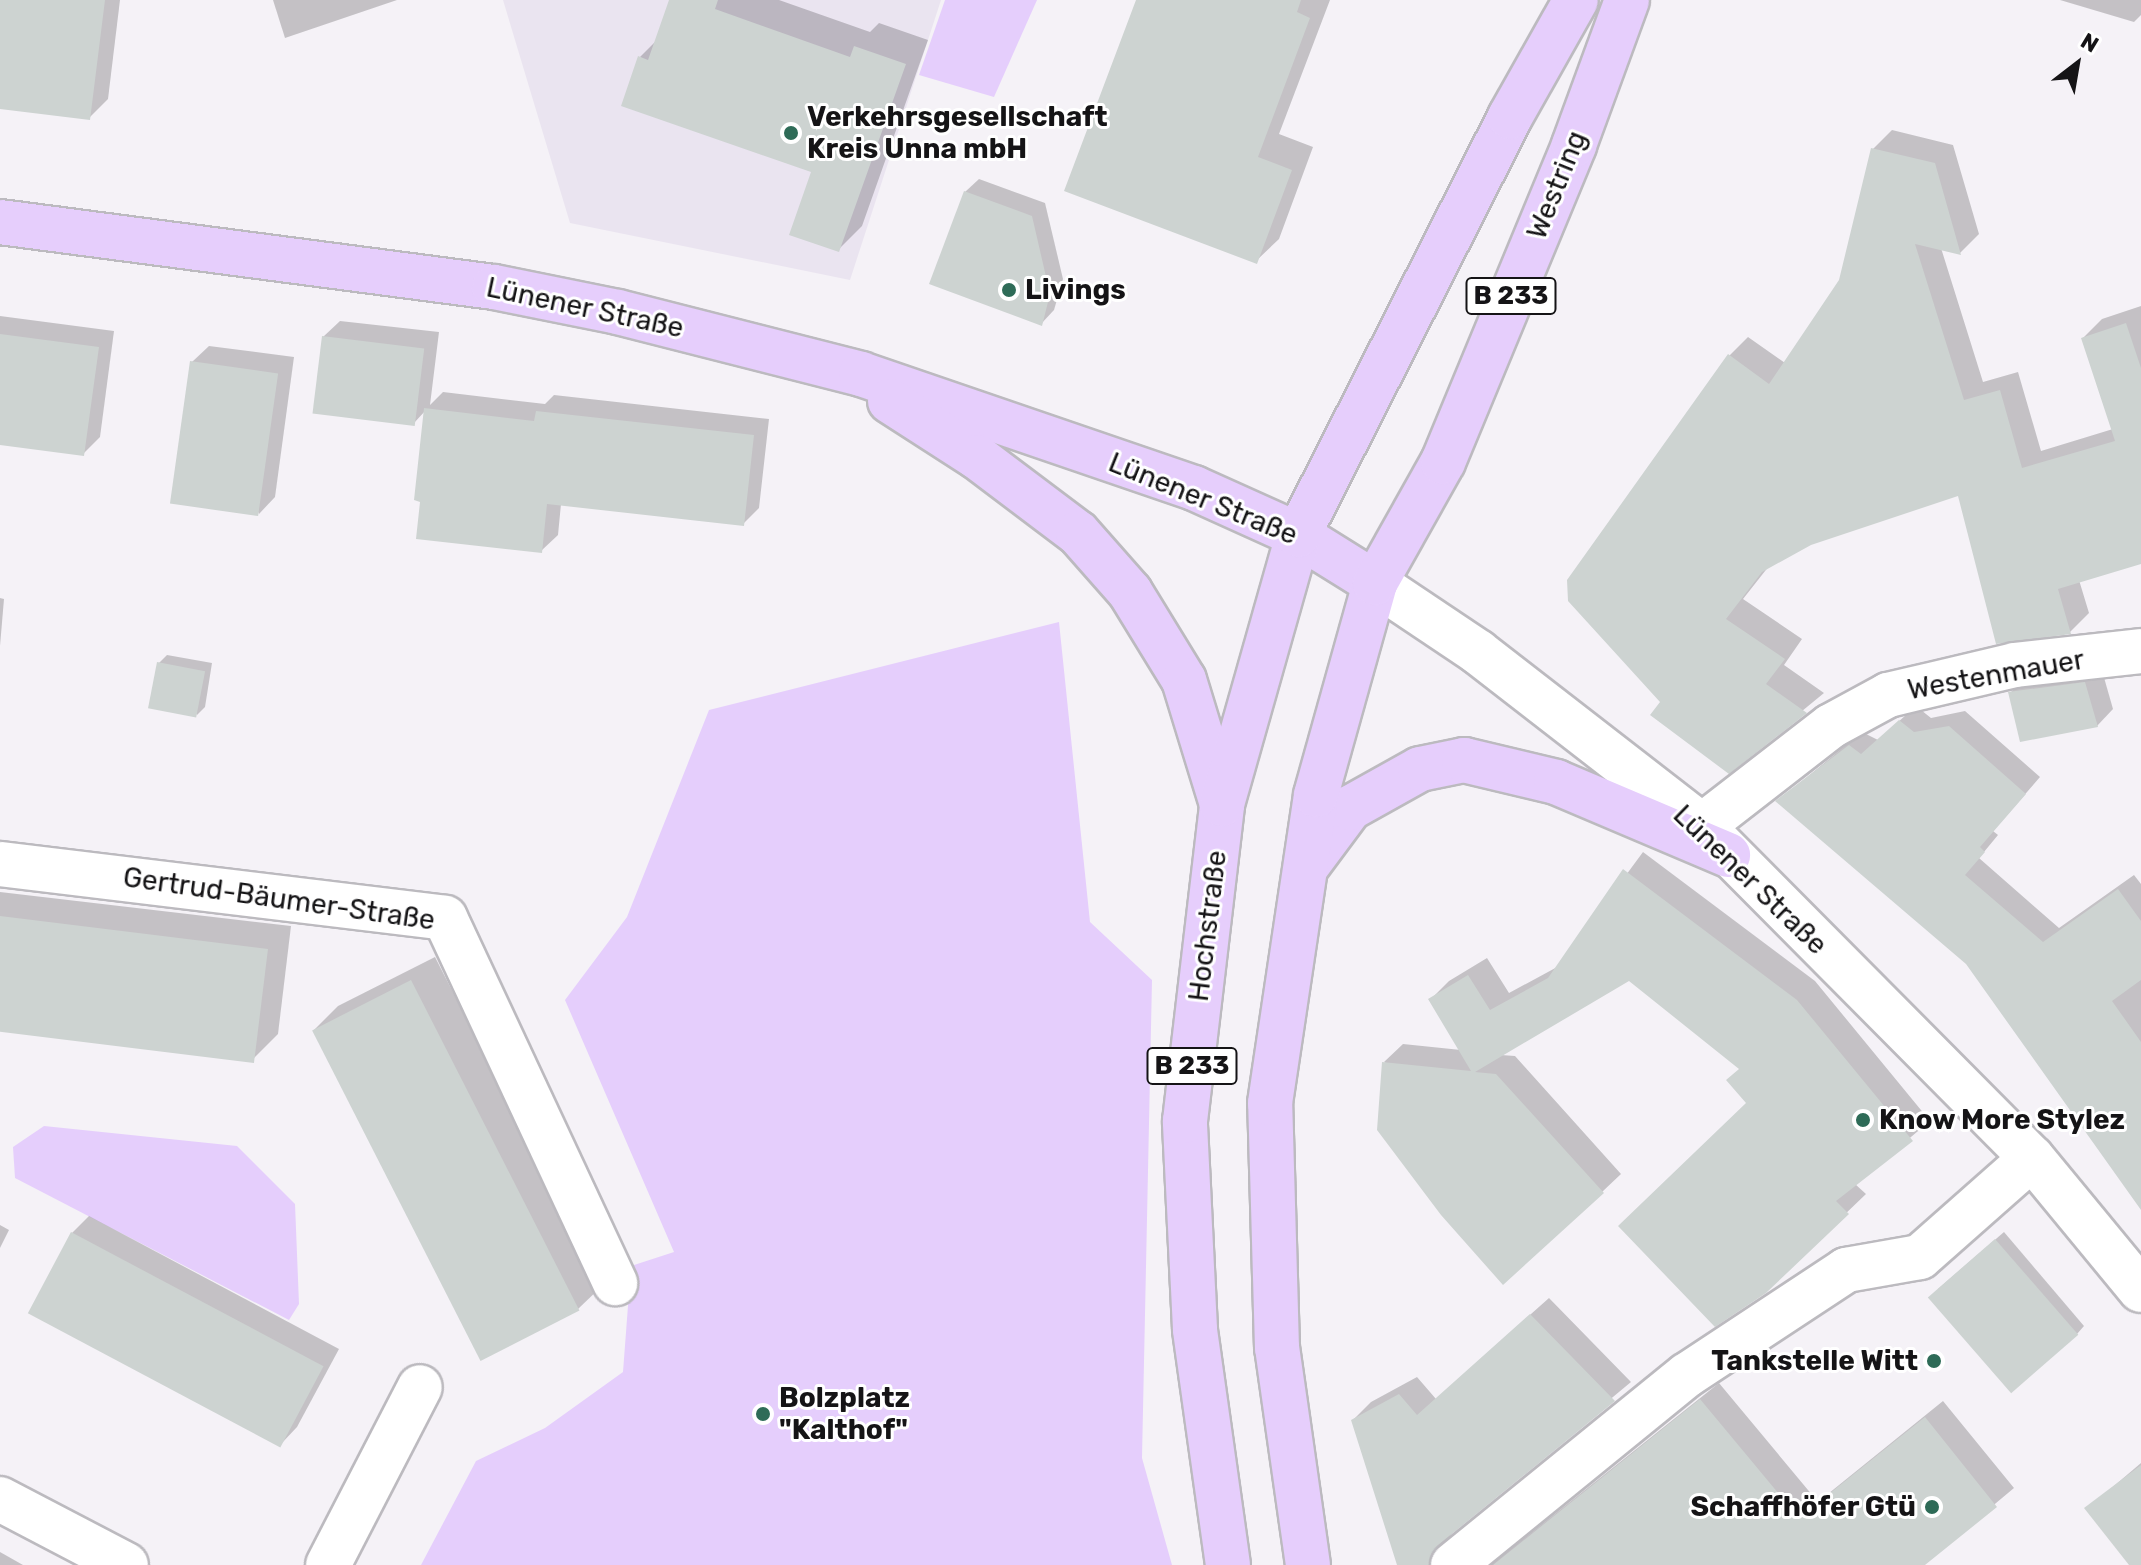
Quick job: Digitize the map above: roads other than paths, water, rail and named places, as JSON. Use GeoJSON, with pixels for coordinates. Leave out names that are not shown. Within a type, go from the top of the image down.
{"type":"FeatureCollection","features":[{"type":"Feature","properties":{"kind":"main road","name":"B 233"},"geometry":{"type":"LineString","coordinates":[[1298,535],[1510,117],[1576,0]]}},
{"type":"Feature","properties":{"kind":"main road","name":"Westring"},"geometry":{"type":"LineString","coordinates":[[1375,583],[1443,462],[1574,145],[1627,0]]}},
{"type":"Feature","properties":{"kind":"main road","name":"Lünener Straße"},"geometry":{"type":"LineString","coordinates":[[0,222],[494,287],[618,312],[838,369],[1194,488],[1298,535],[1375,583]]}},
{"type":"Feature","properties":{"kind":"main road"},"geometry":{"type":"LineString","coordinates":[[838,369],[977,457],[1078,533],[1109,568],[1130,592],[1184,680],[1222,804]]}},
{"type":"Feature","properties":{"kind":"main road","name":"Hochstraße"},"geometry":{"type":"LineString","coordinates":[[1228,1565],[1195,1329],[1185,1121],[1222,804],[1298,535]]}},
{"type":"Feature","properties":{"kind":"main road","name":"B 233"},"geometry":{"type":"LineString","coordinates":[[1308,1565],[1277,1348],[1270,1103],[1303,872],[1338,704],[1375,583]]}},
{"type":"Feature","properties":{"kind":"main road"},"geometry":{"type":"LineString","coordinates":[[1303,872],[1350,808],[1420,769],[1464,760],[1556,782],[1715,841]]}},
{"type":"Feature","properties":{"kind":"street","name":"Lünener Straße"},"geometry":{"type":"LineString","coordinates":[[1375,583],[1478,652],[1715,841],[2032,1158],[2141,1290]]}},
{"type":"Feature","properties":{"kind":"street","name":"Westenmauer"},"geometry":{"type":"LineString","coordinates":[[1715,841],[1831,726],[1888,695],[2015,665],[2141,651]]}},
{"type":"Feature","properties":{"kind":"street","name":"Gertrud-Bäumer-Straße"},"geometry":{"type":"LineString","coordinates":[[0,864],[445,918],[615,1283]]}},
{"type":"Feature","properties":{"kind":"street"},"geometry":{"type":"LineString","coordinates":[[1453,1565],[1687,1375],[1846,1270],[1920,1257],[2032,1158]]}},
{"type":"Feature","properties":{"kind":"street"},"geometry":{"type":"LineString","coordinates":[[328,1565],[420,1387]]}},
{"type":"Feature","properties":{"kind":"street"},"geometry":{"type":"LineString","coordinates":[[0,1499],[126,1565]]}},
{"type":"Feature","properties":{"kind":"place","name":"Verkehrsgesellschaft Kreis Unna mbH"},"geometry":{"type":"Point","coordinates":[791,133]}},
{"type":"Feature","properties":{"kind":"place","name":"Livings"},"geometry":{"type":"Point","coordinates":[1009,290]}},
{"type":"Feature","properties":{"kind":"place","name":"Know More Stylez"},"geometry":{"type":"Point","coordinates":[1863,1120]}},
{"type":"Feature","properties":{"kind":"place","name":"Tankstelle Witt"},"geometry":{"type":"Point","coordinates":[1934,1361]}},
{"type":"Feature","properties":{"kind":"place","name":"Bolzplatz \"Kalthof\""},"geometry":{"type":"Point","coordinates":[763,1414]}},
{"type":"Feature","properties":{"kind":"place","name":"Schaffhöfer Gtü"},"geometry":{"type":"Point","coordinates":[1932,1507]}}]}
